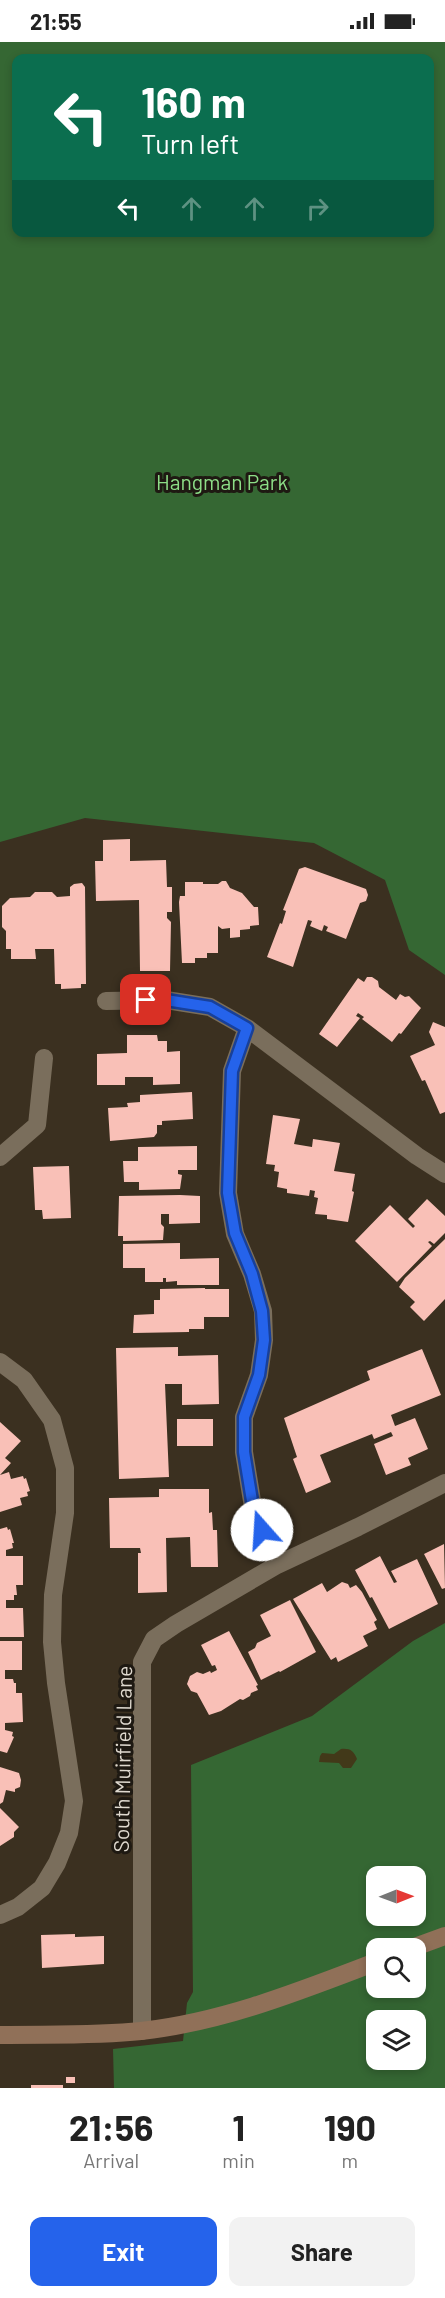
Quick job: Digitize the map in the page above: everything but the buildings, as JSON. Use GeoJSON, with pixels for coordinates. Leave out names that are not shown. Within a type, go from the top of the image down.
{"type":"FeatureCollection","features":[{"type":"Feature","properties":{"kind":"main road"},"geometry":{"type":"LineString","coordinates":[[426,1943],[445,1936]]}},
{"type":"Feature","properties":{"kind":"main road"},"geometry":{"type":"LineString","coordinates":[[0,2035],[142,2031],[202,2021],[262,2005],[366,1966]]}},
{"type":"Feature","properties":{"kind":"street"},"geometry":{"type":"LineString","coordinates":[[106,1001],[166,1000],[210,1007],[247,1028],[417,1156],[445,1174]]}},
{"type":"Feature","properties":{"kind":"street"},"geometry":{"type":"LineString","coordinates":[[247,1028],[232,1071],[228,1193],[235,1233],[252,1274],[262,1311],[264,1340],[259,1375],[244,1417],[244,1452],[254,1513],[278,1565]]}},
{"type":"Feature","properties":{"kind":"street"},"geometry":{"type":"LineString","coordinates":[[0,1157],[37,1125],[44,1058]]}},
{"type":"Feature","properties":{"kind":"street"},"geometry":{"type":"LineString","coordinates":[[0,1362],[24,1380],[52,1420],[65,1468],[65,1513],[53,1595],[52,1642],[74,1801],[69,1833],[57,1863],[42,1888],[18,1907],[0,1916]]}},
{"type":"Feature","properties":{"kind":"street","name":"South Muirfield Lane"},"geometry":{"type":"LineString","coordinates":[[142,2031],[142,1662],[154,1639],[176,1623],[278,1565],[445,1483]]}},
{"type":"Feature","properties":{"kind":"green space","name":"Hangman Park"},"geometry":{"type":"Polygon","coordinates":[[[0,42],[445,42],[445,975],[409,950],[385,880],[314,843],[85,818],[0,842],[0,42]]]}},
{"type":"Feature","properties":{"kind":"green space"},"geometry":{"type":"Polygon","coordinates":[[[445,1623],[445,2088],[114,2088],[113,2049],[183,2041],[187,2003],[193,1992],[191,1765],[312,1716],[413,1641],[445,1623]]]}},
{"type":"Feature","properties":{"kind":"sand"},"geometry":{"type":"Polygon","coordinates":[[[341,1749],[349,1750],[356,1756],[357,1759],[351,1768],[343,1768],[339,1763],[319,1762],[322,1753],[334,1754],[341,1749]]]}},
{"type":"Feature","properties":{"kind":"route"},"geometry":{"type":"LineString","coordinates":[[146,1000],[166,1000],[210,1007],[247,1028],[232,1071],[228,1193],[235,1233],[252,1274],[262,1311],[264,1340],[259,1375],[244,1417],[244,1452],[254,1513],[262,1530]]}}]}
